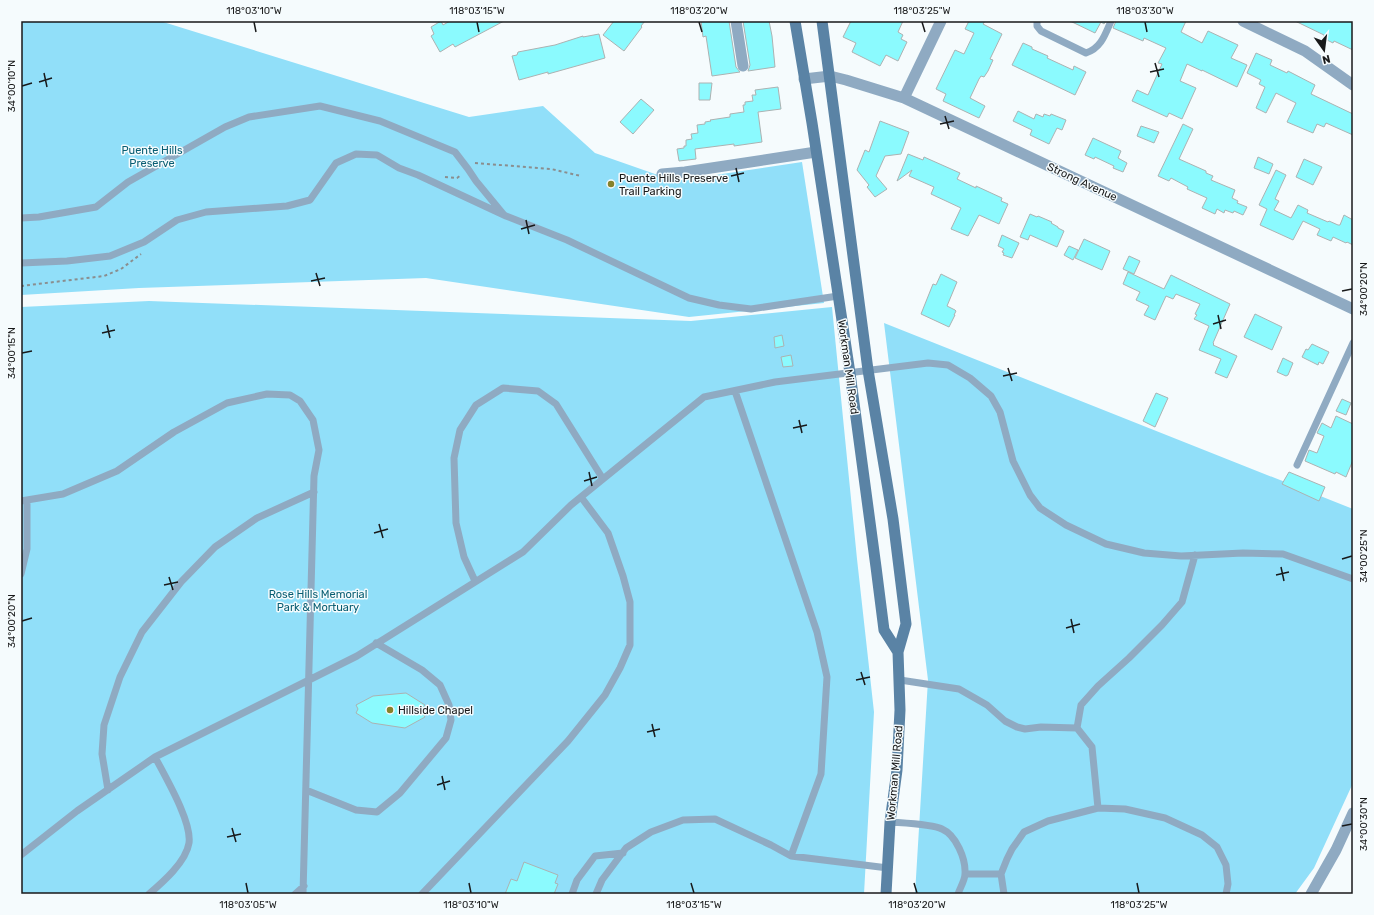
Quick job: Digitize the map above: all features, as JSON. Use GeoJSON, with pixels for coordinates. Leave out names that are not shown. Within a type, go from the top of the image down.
{"type":"FeatureCollection","features":[{"type":"Feature","properties":{"kind":"main road","name":"Workman Mill Road"},"geometry":{"type":"LineString","coordinates":[[795,21],[850,373],[884,630],[898,652]]}},
{"type":"Feature","properties":{"kind":"main road","name":"Workman Mill Road"},"geometry":{"type":"LineString","coordinates":[[822,21],[868,370],[893,519],[906,624],[898,652],[900,710],[897,770],[890,822],[886,894]]}},
{"type":"Feature","properties":{"kind":"street"},"geometry":{"type":"LineString","coordinates":[[736,21],[743,66]]}},
{"type":"Feature","properties":{"kind":"street"},"geometry":{"type":"LineString","coordinates":[[904,98],[941,21]]}},
{"type":"Feature","properties":{"kind":"street"},"geometry":{"type":"LineString","coordinates":[[1243,21],[1305,51],[1353,85]]}},
{"type":"Feature","properties":{"kind":"street","name":"Strong Avenue"},"geometry":{"type":"LineString","coordinates":[[804,79],[830,76],[904,98],[1353,309]]}},
{"type":"Feature","properties":{"kind":"street"},"geometry":{"type":"LineString","coordinates":[[662,174],[685,172],[816,152]]}},
{"type":"Feature","properties":{"kind":"street"},"geometry":{"type":"LineString","coordinates":[[1311,894],[1336,850],[1353,813]]}},
{"type":"Feature","properties":{"kind":"lane"},"geometry":{"type":"LineString","coordinates":[[1037,21],[1041,32],[1086,53],[1093,51],[1101,44],[1111,21]]}},
{"type":"Feature","properties":{"kind":"lane"},"geometry":{"type":"LineString","coordinates":[[21,218],[39,217],[96,207],[128,182],[226,127],[250,117],[320,106],[380,122],[455,152],[476,181],[506,216]]}},
{"type":"Feature","properties":{"kind":"lane"},"geometry":{"type":"LineString","coordinates":[[21,263],[67,261],[110,256],[144,242],[177,220],[206,212],[287,206],[310,200],[336,163],[356,154],[377,155],[399,168],[418,175],[506,216],[567,240],[689,298],[719,305],[751,309],[838,296]]}},
{"type":"Feature","properties":{"kind":"lane"},"geometry":{"type":"LineString","coordinates":[[1297,465],[1353,343]]}},
{"type":"Feature","properties":{"kind":"lane"},"geometry":{"type":"LineString","coordinates":[[21,855],[77,811],[156,757],[356,656],[523,552],[581,497],[704,397],[775,382],[928,363],[948,365],[970,378],[991,396],[1000,412],[1013,461],[1030,495],[1040,508],[1066,525],[1106,544],[1144,553],[1181,556],[1243,553],[1283,554],[1353,579]]}},
{"type":"Feature","properties":{"kind":"lane"},"geometry":{"type":"LineString","coordinates":[[475,581],[464,557],[456,523],[454,458],[460,430],[476,405],[503,388],[538,391],[556,404],[603,479]]}},
{"type":"Feature","properties":{"kind":"lane"},"geometry":{"type":"LineString","coordinates":[[735,391],[817,632],[827,677],[821,774],[791,856]]}},
{"type":"Feature","properties":{"kind":"lane"},"geometry":{"type":"LineString","coordinates":[[21,574],[27,548],[24,500],[63,494],[116,471],[174,432],[227,403],[267,394],[290,395],[300,401],[314,420],[319,450],[314,476],[310,679],[303,894]]}},
{"type":"Feature","properties":{"kind":"lane"},"geometry":{"type":"LineString","coordinates":[[108,790],[102,754],[104,725],[120,677],[142,632],[182,582],[215,547],[257,518],[314,492]]}},
{"type":"Feature","properties":{"kind":"lane"},"geometry":{"type":"LineString","coordinates":[[422,894],[568,741],[605,695],[620,668],[630,645],[630,602],[608,533],[581,497]]}},
{"type":"Feature","properties":{"kind":"lane"},"geometry":{"type":"LineString","coordinates":[[1098,808],[1092,747],[1077,728],[1081,705],[1098,686],[1162,625],[1182,602],[1195,555]]}},
{"type":"Feature","properties":{"kind":"lane"},"geometry":{"type":"LineString","coordinates":[[306,790],[356,810],[377,812],[400,793],[446,738],[451,720],[449,705],[440,685],[422,670],[376,643]]}},
{"type":"Feature","properties":{"kind":"lane"},"geometry":{"type":"LineString","coordinates":[[900,680],[959,689],[987,705],[1005,722],[1017,727],[1025,729],[1041,727],[1077,728]]}},
{"type":"Feature","properties":{"kind":"lane"},"geometry":{"type":"LineString","coordinates":[[150,894],[162,884],[181,862],[189,843],[186,820],[156,757]]}},
{"type":"Feature","properties":{"kind":"lane"},"geometry":{"type":"LineString","coordinates":[[1004,894],[1001,874],[1012,849],[1024,832],[1048,821],[1098,808],[1125,809],[1165,818],[1202,835],[1217,847],[1226,865],[1228,884],[1226,894]]}},
{"type":"Feature","properties":{"kind":"lane"},"geometry":{"type":"LineString","coordinates":[[596,894],[602,880],[626,848],[651,832],[684,820],[715,819],[791,856],[888,868]]}},
{"type":"Feature","properties":{"kind":"lane"},"geometry":{"type":"LineString","coordinates":[[890,822],[920,824],[942,828],[952,837],[962,854],[965,874],[958,894]]}},
{"type":"Feature","properties":{"kind":"lane"},"geometry":{"type":"LineString","coordinates":[[572,894],[577,880],[595,856],[623,853]]}},
{"type":"Feature","properties":{"kind":"lane"},"geometry":{"type":"LineString","coordinates":[[965,874],[1001,874]]}},
{"type":"Feature","properties":{"kind":"lane"},"geometry":{"type":"LineString","coordinates":[[295,894],[304,886]]}},
{"type":"Feature","properties":{"kind":"green space","name":"Puente Hills Preserve"},"geometry":{"type":"Polygon","coordinates":[[[21,21],[160,21],[469,117],[543,106],[595,153],[675,181],[802,162],[824,303],[689,317],[426,278],[139,288],[21,295],[21,21]]]}},
{"type":"Feature","properties":{"kind":"green space","name":"Rose Hills Memorial Park & Mortuary"},"geometry":{"type":"Polygon","coordinates":[[[149,301],[691,321],[832,307],[874,712],[864,894],[21,894],[21,307],[149,301]]]}},
{"type":"Feature","properties":{"kind":"green space"},"geometry":{"type":"Polygon","coordinates":[[[884,323],[1353,509],[1353,783],[1314,868],[1295,894],[915,894],[928,680],[884,323]]]}},
{"type":"Feature","properties":{"kind":"building"},"geometry":{"type":"Polygon","coordinates":[[[441,21],[443,25],[450,21],[504,21],[455,47],[453,44],[440,52],[431,36],[434,34],[431,27],[441,21]]]}},
{"type":"Feature","properties":{"kind":"building"},"geometry":{"type":"Polygon","coordinates":[[[614,21],[645,21],[624,51],[603,35],[614,21]]]}},
{"type":"Feature","properties":{"kind":"building"},"geometry":{"type":"Polygon","coordinates":[[[701,21],[729,21],[736,67],[740,72],[712,76],[706,36],[703,37],[701,21]]]}},
{"type":"Feature","properties":{"kind":"building"},"geometry":{"type":"Polygon","coordinates":[[[743,21],[769,21],[775,67],[748,71],[750,65],[743,21]]]}},
{"type":"Feature","properties":{"kind":"building"},"geometry":{"type":"Polygon","coordinates":[[[851,21],[903,21],[898,32],[903,35],[901,39],[907,42],[898,61],[886,55],[880,66],[852,52],[856,43],[843,37],[851,21]]]}},
{"type":"Feature","properties":{"kind":"building"},"geometry":{"type":"Polygon","coordinates":[[[969,21],[985,21],[983,24],[1002,34],[990,59],[993,60],[988,71],[984,77],[981,76],[979,79],[970,98],[985,106],[979,118],[943,101],[946,94],[936,89],[955,50],[964,54],[974,33],[965,29],[969,21]]]}},
{"type":"Feature","properties":{"kind":"building"},"geometry":{"type":"Polygon","coordinates":[[[1070,21],[1106,21],[1104,24],[1101,22],[1095,33],[1070,21]]]}},
{"type":"Feature","properties":{"kind":"building"},"geometry":{"type":"Polygon","coordinates":[[[1116,21],[1186,21],[1181,32],[1202,43],[1208,31],[1238,45],[1231,58],[1247,65],[1237,87],[1187,64],[1180,81],[1196,88],[1182,119],[1169,113],[1167,117],[1132,101],[1137,90],[1148,95],[1162,64],[1158,63],[1166,48],[1144,38],[1143,41],[1113,28],[1116,21]]]}},
{"type":"Feature","properties":{"kind":"building"},"geometry":{"type":"Polygon","coordinates":[[[1295,21],[1353,21],[1353,50],[1334,41],[1333,43],[1323,38],[1324,35],[1295,21]]]}},
{"type":"Feature","properties":{"kind":"building"},"geometry":{"type":"Polygon","coordinates":[[[599,34],[605,58],[548,74],[548,72],[519,80],[512,56],[517,55],[518,52],[555,45],[583,36],[599,34]]]}},
{"type":"Feature","properties":{"kind":"building"},"geometry":{"type":"Polygon","coordinates":[[[1023,43],[1048,56],[1047,58],[1073,70],[1074,66],[1086,72],[1075,95],[1012,65],[1023,43]]]}},
{"type":"Feature","properties":{"kind":"building"},"geometry":{"type":"Polygon","coordinates":[[[1256,53],[1272,60],[1270,65],[1287,73],[1288,71],[1315,85],[1311,94],[1353,114],[1353,135],[1326,123],[1324,127],[1317,124],[1313,133],[1287,122],[1296,103],[1276,93],[1266,113],[1256,108],[1265,87],[1259,84],[1261,80],[1247,73],[1256,53]]]}},
{"type":"Feature","properties":{"kind":"building"},"geometry":{"type":"Polygon","coordinates":[[[699,83],[712,83],[710,100],[699,100],[699,83]]]}},
{"type":"Feature","properties":{"kind":"building"},"geometry":{"type":"Polygon","coordinates":[[[778,87],[781,109],[758,112],[762,142],[695,149],[696,159],[679,161],[677,149],[684,148],[684,146],[686,146],[686,140],[692,139],[691,134],[698,133],[697,125],[705,124],[705,122],[711,121],[710,120],[730,117],[730,114],[744,112],[743,105],[745,105],[745,102],[753,101],[752,95],[756,95],[755,90],[778,87]]]}},
{"type":"Feature","properties":{"kind":"building"},"geometry":{"type":"Polygon","coordinates":[[[641,99],[654,110],[633,134],[620,122],[641,99]]]}},
{"type":"Feature","properties":{"kind":"building"},"geometry":{"type":"Polygon","coordinates":[[[1018,111],[1034,119],[1036,114],[1043,117],[1044,114],[1050,116],[1051,114],[1066,120],[1062,130],[1057,128],[1049,144],[1030,135],[1032,130],[1013,121],[1018,111]]]}},
{"type":"Feature","properties":{"kind":"building"},"geometry":{"type":"Polygon","coordinates":[[[880,121],[909,132],[901,154],[885,156],[876,176],[887,189],[875,197],[867,187],[869,185],[857,170],[865,150],[869,152],[880,121]]]}},
{"type":"Feature","properties":{"kind":"building"},"geometry":{"type":"Polygon","coordinates":[[[1183,124],[1193,129],[1179,159],[1206,171],[1206,173],[1213,176],[1211,180],[1235,190],[1232,198],[1238,201],[1237,203],[1247,207],[1243,215],[1234,211],[1233,213],[1225,210],[1224,213],[1217,209],[1215,214],[1202,208],[1207,198],[1187,189],[1188,187],[1171,178],[1169,181],[1158,176],[1183,124]]]}},
{"type":"Feature","properties":{"kind":"building"},"geometry":{"type":"Polygon","coordinates":[[[1141,126],[1159,132],[1154,143],[1137,136],[1141,126]]]}},
{"type":"Feature","properties":{"kind":"building"},"geometry":{"type":"Polygon","coordinates":[[[1093,138],[1121,151],[1118,158],[1127,163],[1123,172],[1095,157],[1094,159],[1085,155],[1093,138]]]}},
{"type":"Feature","properties":{"kind":"building"},"geometry":{"type":"Polygon","coordinates":[[[908,154],[923,160],[924,157],[960,173],[957,179],[1002,198],[1001,201],[1008,204],[999,224],[979,215],[968,236],[951,229],[961,208],[931,194],[934,187],[909,176],[912,170],[897,181],[908,154]]]}},
{"type":"Feature","properties":{"kind":"building"},"geometry":{"type":"Polygon","coordinates":[[[1258,157],[1273,164],[1269,174],[1254,168],[1258,157]]]}},
{"type":"Feature","properties":{"kind":"building"},"geometry":{"type":"Polygon","coordinates":[[[1304,159],[1322,167],[1313,185],[1296,177],[1304,159]]]}},
{"type":"Feature","properties":{"kind":"building"},"geometry":{"type":"Polygon","coordinates":[[[1276,170],[1286,175],[1275,199],[1279,201],[1274,210],[1291,218],[1298,205],[1308,210],[1307,213],[1338,225],[1340,225],[1344,215],[1353,220],[1353,245],[1333,237],[1331,241],[1317,235],[1320,229],[1303,221],[1293,240],[1260,225],[1267,209],[1259,205],[1276,170]]]}},
{"type":"Feature","properties":{"kind":"building"},"geometry":{"type":"Polygon","coordinates":[[[1030,214],[1052,222],[1051,223],[1064,231],[1057,247],[1030,235],[1028,240],[1020,237],[1030,214]]]}},
{"type":"Feature","properties":{"kind":"building"},"geometry":{"type":"Polygon","coordinates":[[[1002,235],[1019,243],[1012,258],[1003,255],[1004,253],[1002,252],[1004,249],[998,246],[1002,235]]]}},
{"type":"Feature","properties":{"kind":"building"},"geometry":{"type":"Polygon","coordinates":[[[1084,239],[1110,251],[1102,270],[1075,258],[1084,239]]]}},
{"type":"Feature","properties":{"kind":"building"},"geometry":{"type":"Polygon","coordinates":[[[1069,246],[1078,250],[1073,260],[1064,255],[1069,246]]]}},
{"type":"Feature","properties":{"kind":"building"},"geometry":{"type":"Polygon","coordinates":[[[1129,256],[1140,261],[1134,274],[1123,269],[1129,256]]]}},
{"type":"Feature","properties":{"kind":"building"},"geometry":{"type":"Polygon","coordinates":[[[1128,272],[1164,289],[1171,275],[1230,304],[1213,343],[1213,345],[1237,356],[1227,378],[1215,373],[1221,359],[1199,350],[1209,326],[1194,319],[1197,315],[1195,314],[1200,304],[1176,294],[1173,299],[1166,296],[1155,320],[1144,315],[1149,306],[1136,300],[1140,292],[1123,284],[1128,272]]]}},
{"type":"Feature","properties":{"kind":"building"},"geometry":{"type":"Polygon","coordinates":[[[941,274],[957,282],[947,306],[956,311],[949,327],[921,314],[933,284],[936,285],[941,274]]]}},
{"type":"Feature","properties":{"kind":"building"},"geometry":{"type":"Polygon","coordinates":[[[1255,314],[1282,327],[1272,350],[1244,337],[1255,314]]]}},
{"type":"Feature","properties":{"kind":"building"},"geometry":{"type":"Polygon","coordinates":[[[782,335],[784,346],[775,348],[774,337],[782,335]]]}},
{"type":"Feature","properties":{"kind":"building"},"geometry":{"type":"Polygon","coordinates":[[[1312,344],[1329,352],[1323,364],[1319,362],[1318,365],[1302,357],[1306,349],[1308,350],[1312,344]]]}},
{"type":"Feature","properties":{"kind":"building"},"geometry":{"type":"Polygon","coordinates":[[[791,355],[793,366],[783,367],[781,357],[791,355]]]}},
{"type":"Feature","properties":{"kind":"building"},"geometry":{"type":"Polygon","coordinates":[[[1283,358],[1293,363],[1288,375],[1286,376],[1277,372],[1283,358]]]}},
{"type":"Feature","properties":{"kind":"building"},"geometry":{"type":"Polygon","coordinates":[[[1156,393],[1168,398],[1155,427],[1143,421],[1156,393]]]}},
{"type":"Feature","properties":{"kind":"building"},"geometry":{"type":"Polygon","coordinates":[[[1342,399],[1351,403],[1346,415],[1336,411],[1342,399]]]}},
{"type":"Feature","properties":{"kind":"building"},"geometry":{"type":"Polygon","coordinates":[[[1336,416],[1353,424],[1353,460],[1346,477],[1336,472],[1335,474],[1305,461],[1309,450],[1317,453],[1324,436],[1317,433],[1322,423],[1331,428],[1336,416]]]}},
{"type":"Feature","properties":{"kind":"building"},"geometry":{"type":"Polygon","coordinates":[[[1289,472],[1325,487],[1319,501],[1282,484],[1289,472]]]}},
{"type":"Feature","properties":{"kind":"building","name":"Hillside Chapel"},"geometry":{"type":"Polygon","coordinates":[[[406,693],[425,705],[421,711],[425,717],[405,728],[372,723],[356,713],[358,709],[356,705],[373,696],[406,693]]]}},
{"type":"Feature","properties":{"kind":"building"},"geometry":{"type":"Polygon","coordinates":[[[524,862],[558,875],[555,883],[558,884],[554,894],[505,894],[511,879],[517,881],[524,862]]]}},
{"type":"Feature","properties":{"kind":"place","name":"Puente Hills Preserve Trail Parking"},"geometry":{"type":"Point","coordinates":[611,184]}},
{"type":"Feature","properties":{"kind":"place","name":"Hillside Chapel"},"geometry":{"type":"Point","coordinates":[390,710]}}]}
